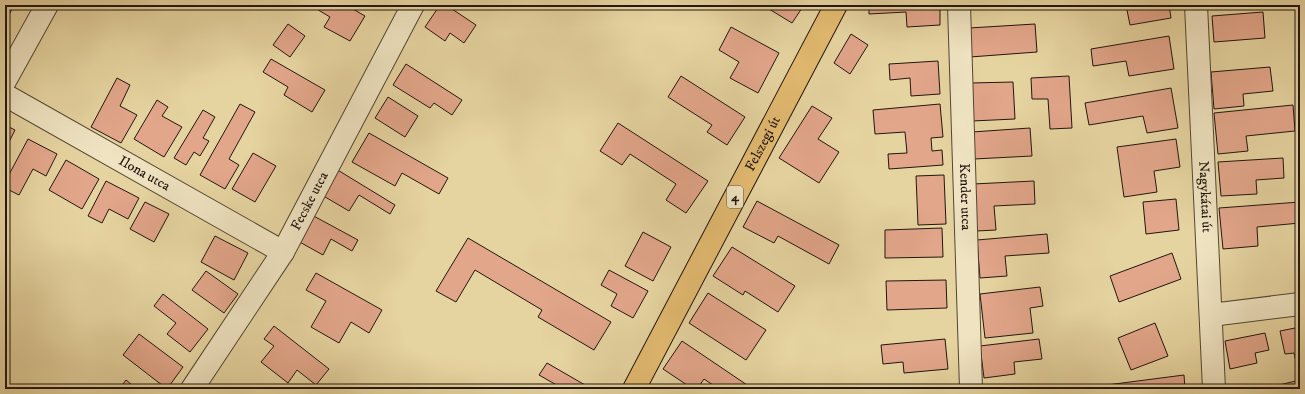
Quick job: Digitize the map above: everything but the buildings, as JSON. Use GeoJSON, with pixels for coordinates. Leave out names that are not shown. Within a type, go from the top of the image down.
{"type":"FeatureCollection","features":[{"type":"Feature","properties":{"kind":"main road","name":"Felszegi út"},"geometry":{"type":"LineString","coordinates":[[634,389],[836,5]]}},
{"type":"Feature","properties":{"kind":"street"},"geometry":{"type":"LineString","coordinates":[[5,81],[47,5]]}},
{"type":"Feature","properties":{"kind":"street","name":"Fecske utca"},"geometry":{"type":"LineString","coordinates":[[192,389],[283,252],[413,5]]}},
{"type":"Feature","properties":{"kind":"street","name":"Kender utca"},"geometry":{"type":"LineString","coordinates":[[959,5],[971,389]]}},
{"type":"Feature","properties":{"kind":"street","name":"Nagykátai út"},"geometry":{"type":"LineString","coordinates":[[1196,5],[1214,389]]}},
{"type":"Feature","properties":{"kind":"street","name":"Ilona utca"},"geometry":{"type":"LineString","coordinates":[[5,95],[283,252]]}},
{"type":"Feature","properties":{"kind":"street"},"geometry":{"type":"LineString","coordinates":[[1211,315],[1300,304]]}}]}
